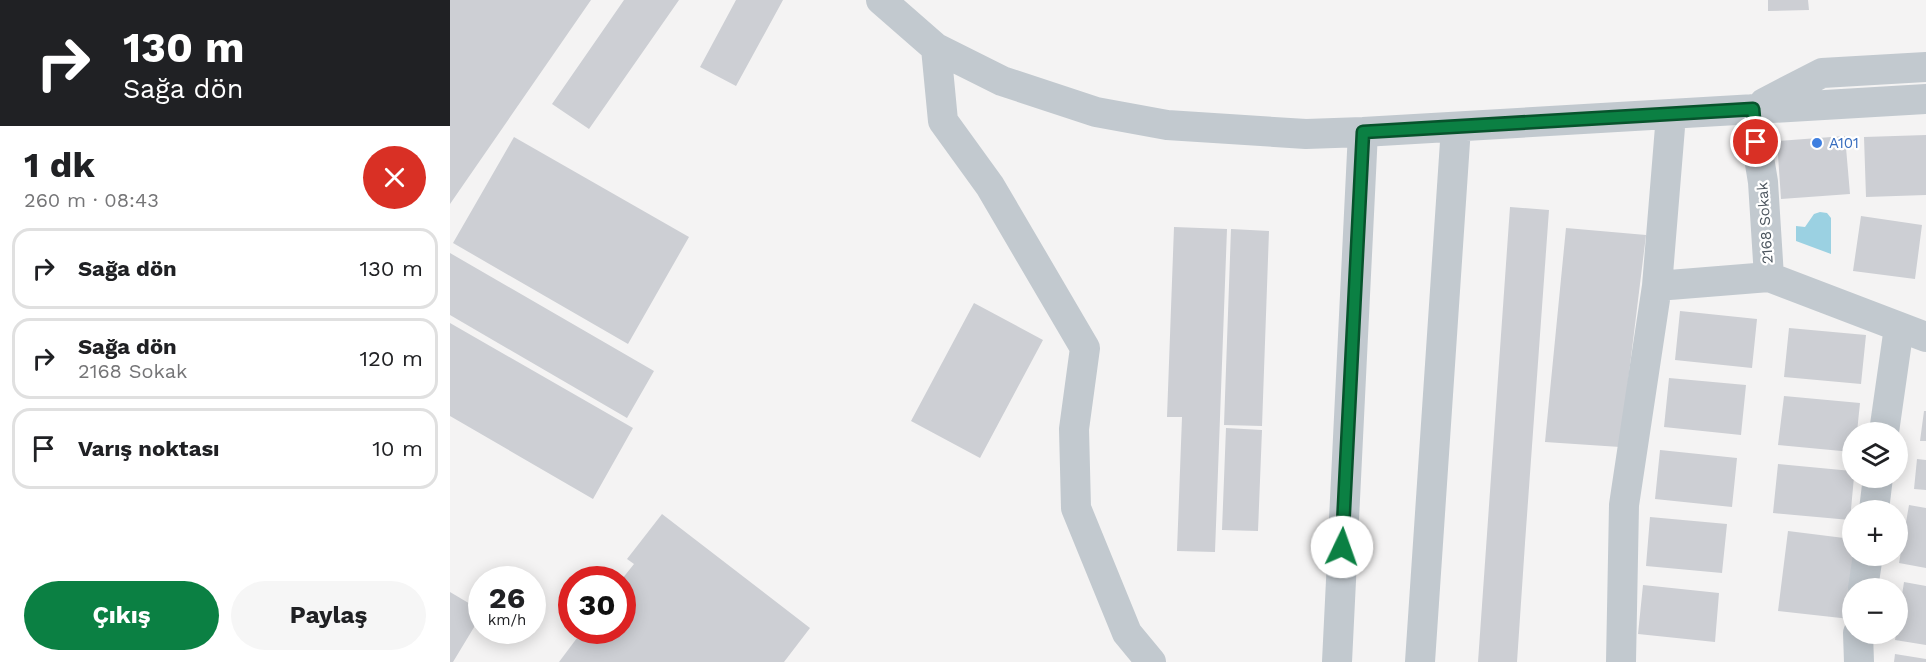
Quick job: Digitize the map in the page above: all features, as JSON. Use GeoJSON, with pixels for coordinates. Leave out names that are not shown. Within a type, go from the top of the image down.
{"type":"FeatureCollection","features":[{"type":"Feature","properties":{"kind":"street"},"geometry":{"type":"LineString","coordinates":[[881,0],[936,48],[1002,81],[1096,112],[1167,125],[1306,134],[1926,99]]}},
{"type":"Feature","properties":{"kind":"street"},"geometry":{"type":"LineString","coordinates":[[936,48],[943,121],[990,186],[1085,348],[1074,429],[1076,508],[1127,633],[1152,662]]}},
{"type":"Feature","properties":{"kind":"street"},"geometry":{"type":"LineString","coordinates":[[1753,109],[1822,73],[1926,67]]}},
{"type":"Feature","properties":{"kind":"street","name":"2168 Sokak"},"geometry":{"type":"LineString","coordinates":[[1753,109],[1763,182],[1769,277],[1912,332]]}},
{"type":"Feature","properties":{"kind":"street"},"geometry":{"type":"LineString","coordinates":[[1621,662],[1624,505],[1657,286],[1671,115]]}},
{"type":"Feature","properties":{"kind":"street"},"geometry":{"type":"LineString","coordinates":[[1420,662],[1456,127]]}},
{"type":"Feature","properties":{"kind":"street"},"geometry":{"type":"LineString","coordinates":[[1336,662],[1363,132]]}},
{"type":"Feature","properties":{"kind":"street"},"geometry":{"type":"LineString","coordinates":[[1657,286],[1769,277]]}},
{"type":"Feature","properties":{"kind":"street"},"geometry":{"type":"LineString","coordinates":[[1887,422],[1912,332]]}},
{"type":"Feature","properties":{"kind":"street"},"geometry":{"type":"LineString","coordinates":[[1858,644],[1859,662]]}},
{"type":"Feature","properties":{"kind":"water"},"geometry":{"type":"Polygon","coordinates":[[[1827,213],[1831,218],[1831,254],[1796,241],[1796,226],[1805,227],[1814,214],[1827,213]]]}},
{"type":"Feature","properties":{"kind":"building"},"geometry":{"type":"Polygon","coordinates":[[[450,0],[591,0],[450,204],[450,0]]]}},
{"type":"Feature","properties":{"kind":"building"},"geometry":{"type":"Polygon","coordinates":[[[624,0],[679,0],[589,129],[552,104],[624,0]]]}},
{"type":"Feature","properties":{"kind":"building"},"geometry":{"type":"Polygon","coordinates":[[[736,0],[783,0],[736,86],[700,67],[736,0]]]}},
{"type":"Feature","properties":{"kind":"building"},"geometry":{"type":"Polygon","coordinates":[[[1768,0],[1808,0],[1809,10],[1768,11],[1768,0]]]}},
{"type":"Feature","properties":{"kind":"building"},"geometry":{"type":"Polygon","coordinates":[[[1926,135],[1926,195],[1866,197],[1864,137],[1926,135]]]}},
{"type":"Feature","properties":{"kind":"building"},"geometry":{"type":"Polygon","coordinates":[[[1845,136],[1850,194],[1781,199],[1777,141],[1845,136]]]}},
{"type":"Feature","properties":{"kind":"building"},"geometry":{"type":"Polygon","coordinates":[[[514,137],[689,237],[628,344],[453,243],[514,137]]]}},
{"type":"Feature","properties":{"kind":"building"},"geometry":{"type":"Polygon","coordinates":[[[1510,207],[1549,210],[1517,662],[1478,662],[1510,207]]]}},
{"type":"Feature","properties":{"kind":"building"},"geometry":{"type":"Polygon","coordinates":[[[1861,216],[1922,225],[1915,279],[1853,271],[1861,216]]]}},
{"type":"Feature","properties":{"kind":"building"},"geometry":{"type":"Polygon","coordinates":[[[1174,227],[1227,229],[1215,552],[1177,551],[1182,417],[1167,417],[1174,227]]]}},
{"type":"Feature","properties":{"kind":"building"},"geometry":{"type":"Polygon","coordinates":[[[1566,228],[1646,235],[1620,447],[1545,442],[1566,228]]]}},
{"type":"Feature","properties":{"kind":"building"},"geometry":{"type":"Polygon","coordinates":[[[1231,229],[1269,231],[1262,426],[1224,425],[1231,229]]]}},
{"type":"Feature","properties":{"kind":"building"},"geometry":{"type":"Polygon","coordinates":[[[450,253],[654,371],[627,418],[450,315],[450,253]]]}},
{"type":"Feature","properties":{"kind":"building"},"geometry":{"type":"Polygon","coordinates":[[[974,303],[1043,340],[980,458],[911,421],[974,303]]]}},
{"type":"Feature","properties":{"kind":"building"},"geometry":{"type":"Polygon","coordinates":[[[1680,311],[1757,319],[1752,368],[1675,360],[1680,311]]]}},
{"type":"Feature","properties":{"kind":"building"},"geometry":{"type":"Polygon","coordinates":[[[450,323],[633,428],[593,499],[450,416],[450,323]]]}},
{"type":"Feature","properties":{"kind":"building"},"geometry":{"type":"Polygon","coordinates":[[[1789,328],[1866,335],[1861,384],[1784,377],[1789,328]]]}},
{"type":"Feature","properties":{"kind":"building"},"geometry":{"type":"Polygon","coordinates":[[[1669,378],[1746,385],[1741,435],[1664,427],[1669,378]]]}},
{"type":"Feature","properties":{"kind":"building"},"geometry":{"type":"Polygon","coordinates":[[[1784,396],[1860,403],[1858,422],[1842,422],[1842,451],[1778,445],[1784,396]]]}},
{"type":"Feature","properties":{"kind":"building"},"geometry":{"type":"Polygon","coordinates":[[[1924,411],[1926,411],[1926,441],[1920,441],[1924,411]]]}},
{"type":"Feature","properties":{"kind":"building"},"geometry":{"type":"Polygon","coordinates":[[[1226,428],[1262,430],[1258,531],[1222,530],[1226,428]]]}},
{"type":"Feature","properties":{"kind":"building"},"geometry":{"type":"Polygon","coordinates":[[[1660,450],[1737,458],[1732,507],[1655,499],[1660,450]]]}},
{"type":"Feature","properties":{"kind":"building"},"geometry":{"type":"Polygon","coordinates":[[[1917,459],[1926,460],[1926,490],[1914,489],[1917,459]]]}},
{"type":"Feature","properties":{"kind":"building"},"geometry":{"type":"Polygon","coordinates":[[[1778,464],[1842,470],[1842,488],[1853,488],[1852,500],[1842,500],[1842,519],[1773,513],[1778,464]]]}},
{"type":"Feature","properties":{"kind":"building"},"geometry":{"type":"Polygon","coordinates":[[[1909,505],[1926,508],[1926,568],[1908,565],[1909,505]]]}},
{"type":"Feature","properties":{"kind":"building"},"geometry":{"type":"Polygon","coordinates":[[[662,514],[810,628],[784,662],[559,662],[572,644],[636,644],[636,566],[632,566],[634,564],[627,559],[662,514]]]}},
{"type":"Feature","properties":{"kind":"building"},"geometry":{"type":"Polygon","coordinates":[[[1650,517],[1727,524],[1722,573],[1646,566],[1650,517]]]}},
{"type":"Feature","properties":{"kind":"building"},"geometry":{"type":"Polygon","coordinates":[[[1788,531],[1842,538],[1842,566],[1856,566],[1854,578],[1842,578],[1842,618],[1778,611],[1788,531]]]}},
{"type":"Feature","properties":{"kind":"building"},"geometry":{"type":"Polygon","coordinates":[[[1908,583],[1926,586],[1926,645],[1908,642],[1908,583]]]}},
{"type":"Feature","properties":{"kind":"building"},"geometry":{"type":"Polygon","coordinates":[[[1643,585],[1719,593],[1715,642],[1638,634],[1643,585]]]}},
{"type":"Feature","properties":{"kind":"building"},"geometry":{"type":"Polygon","coordinates":[[[450,592],[468,603],[468,637],[453,662],[450,662],[450,592]]]}},
{"type":"Feature","properties":{"kind":"building"},"geometry":{"type":"Polygon","coordinates":[[[1895,654],[1926,659],[1926,662],[1894,662],[1895,654]]]}},
{"type":"Feature","properties":{"kind":"place","name":"A101"},"geometry":{"type":"Point","coordinates":[1817,143]}},
{"type":"Feature","properties":{"kind":"route"},"geometry":{"type":"LineString","coordinates":[[1342,547],[1363,132],[1753,109],[1756,142]]}}]}
